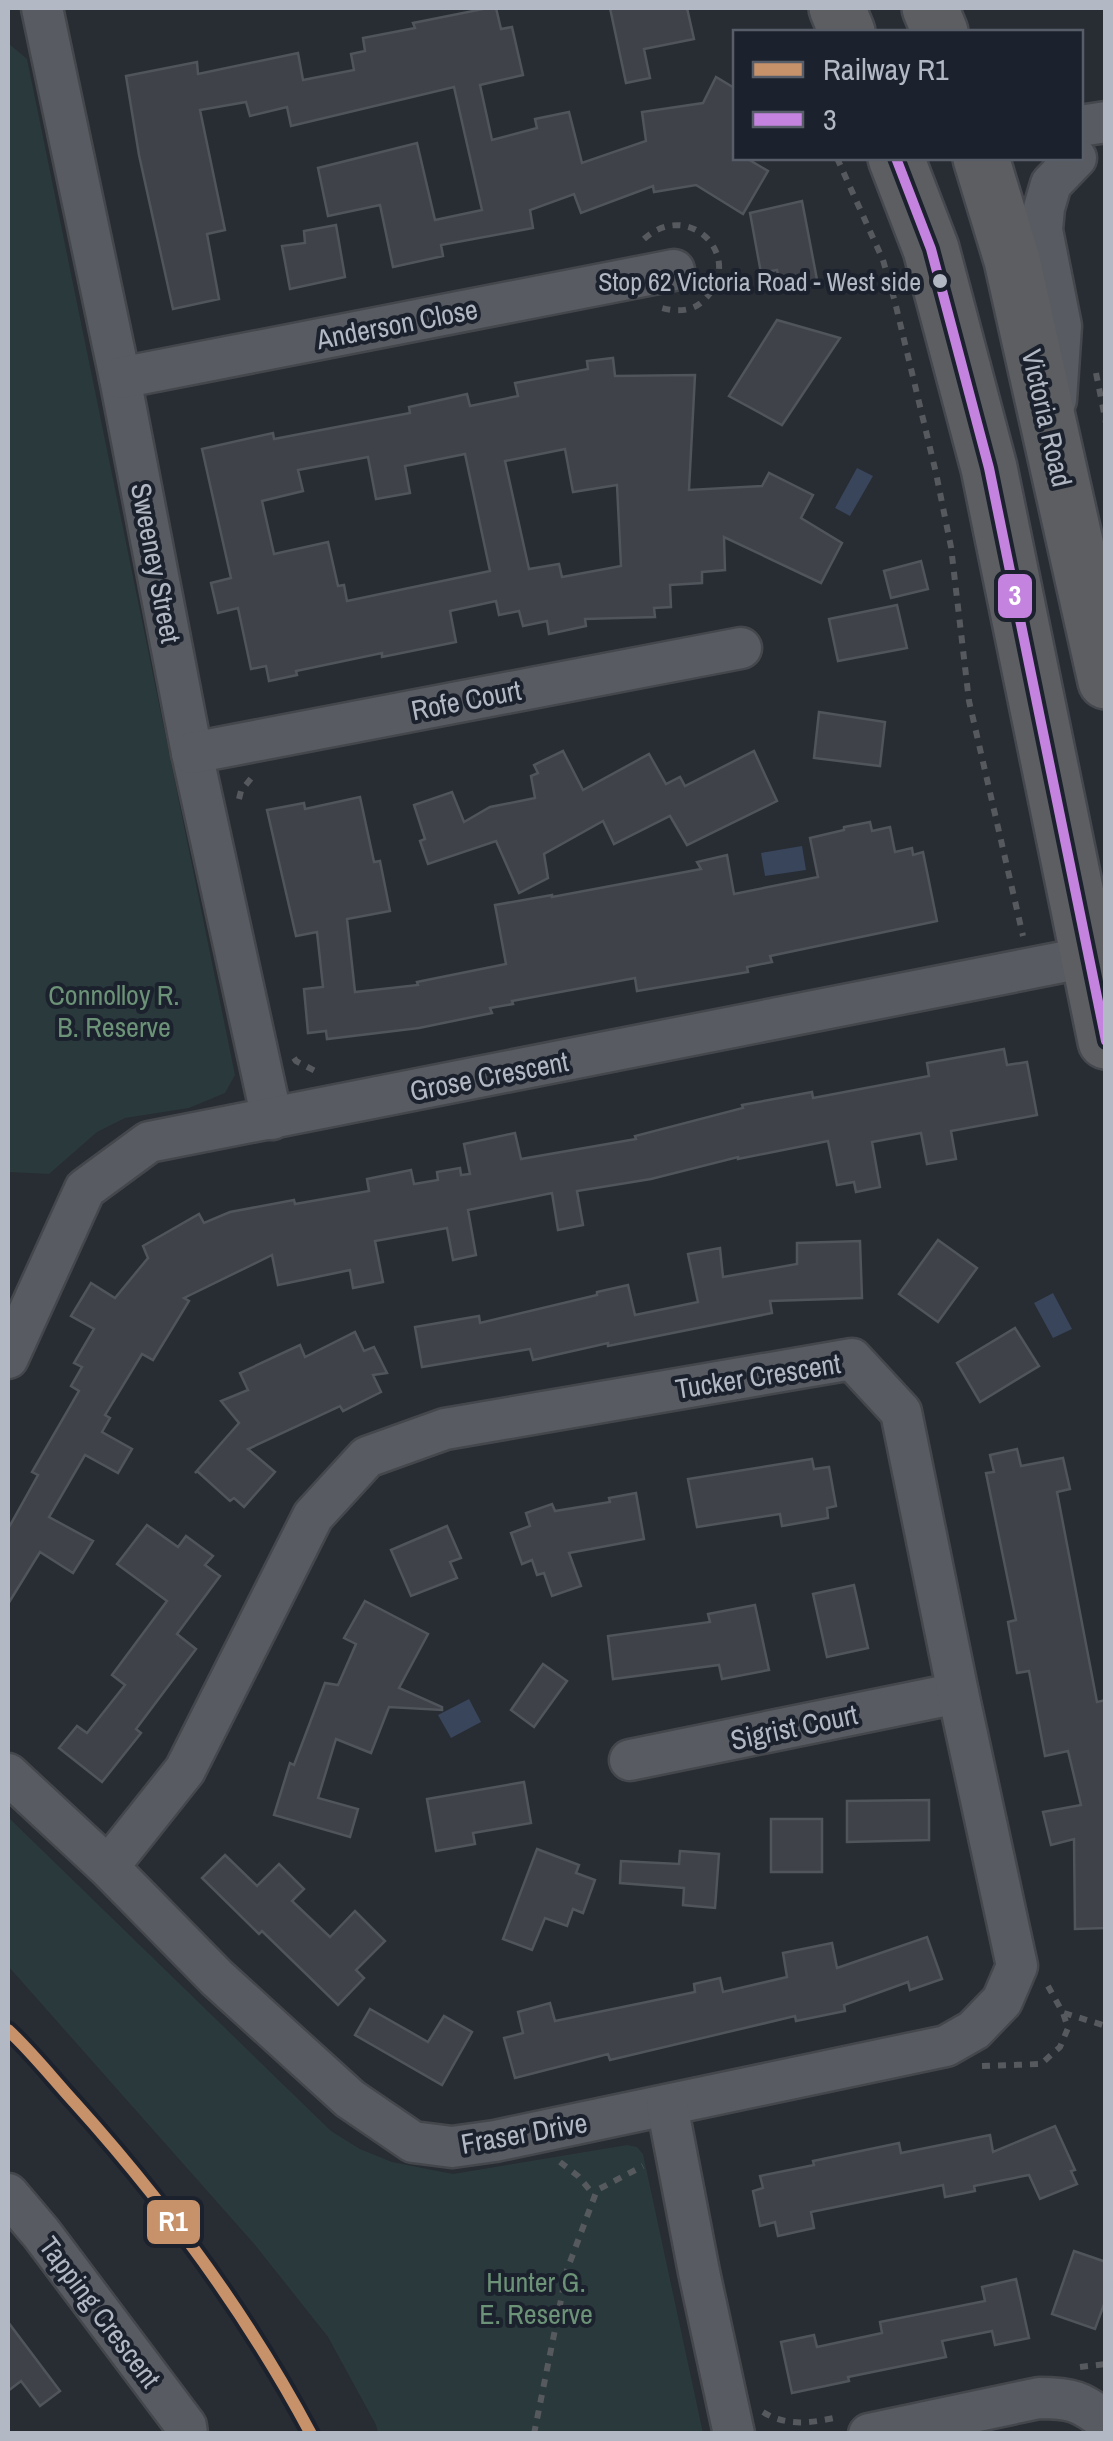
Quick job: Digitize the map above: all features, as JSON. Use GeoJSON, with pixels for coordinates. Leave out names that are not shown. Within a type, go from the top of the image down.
{"type":"FeatureCollection","features":[{"type":"Feature","properties":{"kind":"highway"},"geometry":{"type":"LineString","coordinates":[[897,160],[932,250],[990,468],[1106,1041]]}},
{"type":"Feature","properties":{"kind":"highway"},"geometry":{"type":"LineString","coordinates":[[932,250],[971,160]]}},
{"type":"Feature","properties":{"kind":"highway","name":"Victoria Road"},"geometry":{"type":"LineString","coordinates":[[982,160],[1012,260],[1106,681]]}},
{"type":"Feature","properties":{"kind":"street"},"geometry":{"type":"LineString","coordinates":[[8,12],[28,8]]}},
{"type":"Feature","properties":{"kind":"street","name":"Sweeney Street"},"geometry":{"type":"LineString","coordinates":[[42,8],[120,378],[192,752],[272,1118]]}},
{"type":"Feature","properties":{"kind":"street"},"geometry":{"type":"LineString","coordinates":[[1053,443],[1061,326],[1042,230],[1051,184],[1075,160]]}},
{"type":"Feature","properties":{"kind":"street","name":"Anderson Close"},"geometry":{"type":"LineString","coordinates":[[120,378],[674,270]]}},
{"type":"Feature","properties":{"kind":"street","name":"Rofe Court"},"geometry":{"type":"LineString","coordinates":[[192,752],[741,648]]}},
{"type":"Feature","properties":{"kind":"street","name":"Grose Crescent"},"geometry":{"type":"LineString","coordinates":[[8,1358],[85,1189],[149,1142],[1088,957]]}},
{"type":"Feature","properties":{"kind":"street","name":"Tucker Crescent"},"geometry":{"type":"LineString","coordinates":[[108,1866],[185,1770],[314,1516],[367,1457],[444,1429],[852,1359],[901,1412],[1017,1966],[1002,2002],[974,2030],[946,2046],[668,2105]]}},
{"type":"Feature","properties":{"kind":"street","name":"Sigrist Court"},"geometry":{"type":"LineString","coordinates":[[630,1760],[958,1693]]}},
{"type":"Feature","properties":{"kind":"street","name":"Fraser Drive"},"geometry":{"type":"LineString","coordinates":[[8,1774],[108,1866],[217,1978],[350,2099],[413,2142],[452,2147],[495,2142],[668,2105]]}},
{"type":"Feature","properties":{"kind":"street"},"geometry":{"type":"LineString","coordinates":[[668,2105],[699,2272],[744,2418]]}},
{"type":"Feature","properties":{"kind":"street","name":"Tapping Crescent"},"geometry":{"type":"LineString","coordinates":[[8,2194],[186,2426],[187,2434]]}},
{"type":"Feature","properties":{"kind":"street"},"geometry":{"type":"LineString","coordinates":[[857,2424],[1039,2398],[1066,2398],[1090,2408],[1106,2421]]}},
{"type":"Feature","properties":{"kind":"path"},"geometry":{"type":"LineString","coordinates":[[838,160],[883,260],[936,473],[951,546],[969,701],[1022,932],[1023,938],[1018,940]]}},
{"type":"Feature","properties":{"kind":"path"},"geometry":{"type":"LineString","coordinates":[[633,248],[652,231],[682,224],[704,235],[713,246],[720,274],[708,296],[689,310],[674,312],[661,308]]}},
{"type":"Feature","properties":{"kind":"path"},"geometry":{"type":"LineString","coordinates":[[236,811],[241,792],[261,770]]}},
{"type":"Feature","properties":{"kind":"path"},"geometry":{"type":"LineString","coordinates":[[289,1051],[296,1061],[320,1074]]}},
{"type":"Feature","properties":{"kind":"path"},"geometry":{"type":"LineString","coordinates":[[979,2066],[1040,2064],[1060,2047],[1068,2028],[1047,1984]]}},
{"type":"Feature","properties":{"kind":"path"},"geometry":{"type":"LineString","coordinates":[[1063,2012],[1106,2026]]}},
{"type":"Feature","properties":{"kind":"path"},"geometry":{"type":"LineString","coordinates":[[534,2434],[567,2270],[598,2190],[676,2149]]}},
{"type":"Feature","properties":{"kind":"path"},"geometry":{"type":"LineString","coordinates":[[1074,2368],[1106,2364]]}},
{"type":"Feature","properties":{"kind":"path"},"geometry":{"type":"LineString","coordinates":[[744,2418],[764,2414],[793,2424],[857,2424]]}},
{"type":"Feature","properties":{"kind":"green space","name":"Connolloy R. B. Reserve"},"geometry":{"type":"Polygon","coordinates":[[[8,43],[27,59],[235,1075],[225,1093],[189,1108],[125,1118],[97,1132],[49,1174],[8,1172],[8,43]]]}},
{"type":"Feature","properties":{"kind":"green space","name":"Hunter G. E. Reserve"},"geometry":{"type":"Polygon","coordinates":[[[8,1817],[331,2131],[360,2149],[392,2162],[453,2174],[627,2145],[637,2147],[643,2154],[703,2433],[378,2433],[328,2337],[255,2245],[8,1966],[8,1817]]]}},
{"type":"Feature","properties":{"kind":"water"},"geometry":{"type":"Polygon","coordinates":[[[857,468],[873,476],[850,516],[835,508],[857,468]]]}},
{"type":"Feature","properties":{"kind":"water"},"geometry":{"type":"Polygon","coordinates":[[[802,846],[806,870],[765,876],[761,853],[802,846]]]}},
{"type":"Feature","properties":{"kind":"water"},"geometry":{"type":"Polygon","coordinates":[[[1053,1293],[1072,1329],[1053,1338],[1034,1303],[1053,1293]]]}},
{"type":"Feature","properties":{"kind":"water"},"geometry":{"type":"Polygon","coordinates":[[[469,1699],[481,1722],[451,1738],[438,1715],[469,1699]]]}},
{"type":"Feature","properties":{"kind":"building"},"geometry":{"type":"Polygon","coordinates":[[[496,8],[501,29],[512,27],[523,75],[480,85],[492,140],[537,128],[535,119],[569,112],[582,163],[646,141],[642,112],[703,103],[716,77],[733,87],[733,160],[749,160],[768,171],[743,214],[696,185],[654,192],[653,186],[581,213],[574,194],[530,210],[533,228],[441,245],[443,256],[393,267],[380,205],[328,216],[318,168],[417,143],[435,220],[482,210],[454,87],[291,126],[287,107],[250,116],[246,102],[200,110],[225,230],[207,234],[219,299],[173,309],[126,76],[197,62],[198,74],[298,53],[303,80],[354,70],[351,54],[365,51],[363,38],[415,28],[413,23],[496,8]]]}},
{"type":"Feature","properties":{"kind":"building"},"geometry":{"type":"Polygon","coordinates":[[[610,8],[687,8],[694,39],[644,49],[650,78],[626,83],[610,8]]]}},
{"type":"Feature","properties":{"kind":"building"},"geometry":{"type":"Polygon","coordinates":[[[802,201],[818,285],[782,292],[777,270],[761,273],[750,213],[802,201]]]}},
{"type":"Feature","properties":{"kind":"building"},"geometry":{"type":"Polygon","coordinates":[[[336,225],[345,277],[290,289],[282,246],[305,243],[304,231],[336,225]]]}},
{"type":"Feature","properties":{"kind":"building"},"geometry":{"type":"Polygon","coordinates":[[[777,320],[840,338],[782,425],[729,396],[777,320]]]}},
{"type":"Feature","properties":{"kind":"building"},"geometry":{"type":"Polygon","coordinates":[[[613,358],[615,376],[695,375],[689,490],[762,486],[769,473],[813,495],[801,518],[842,543],[821,583],[724,537],[725,570],[702,572],[702,583],[670,585],[671,607],[654,608],[655,617],[585,619],[586,626],[549,634],[547,621],[523,626],[519,611],[499,615],[496,601],[450,611],[456,642],[382,657],[382,653],[296,671],[297,675],[269,681],[266,666],[251,669],[238,608],[218,613],[211,583],[231,578],[202,449],[273,433],[274,439],[410,413],[409,407],[467,394],[470,406],[518,396],[515,383],[588,369],[587,361],[613,358]],[[565,449],[505,461],[529,569],[559,564],[562,577],[621,566],[617,485],[573,492],[565,449]],[[465,454],[405,466],[410,493],[376,499],[368,457],[298,470],[303,491],[262,501],[274,554],[328,542],[338,586],[344,585],[347,601],[490,571],[465,454]]]}},
{"type":"Feature","properties":{"kind":"building"},"geometry":{"type":"Polygon","coordinates":[[[921,561],[928,589],[891,598],[884,571],[921,561]]]}},
{"type":"Feature","properties":{"kind":"building"},"geometry":{"type":"Polygon","coordinates":[[[897,605],[907,648],[838,661],[829,619],[897,605]]]}},
{"type":"Feature","properties":{"kind":"building"},"geometry":{"type":"Polygon","coordinates":[[[819,712],[885,722],[880,766],[814,758],[819,712]]]}},
{"type":"Feature","properties":{"kind":"building"},"geometry":{"type":"Polygon","coordinates":[[[563,751],[583,790],[649,754],[666,784],[680,777],[685,786],[754,751],[777,801],[687,845],[670,816],[614,844],[603,821],[544,854],[548,878],[519,893],[496,841],[428,864],[414,805],[452,792],[464,822],[490,807],[535,798],[531,776],[538,773],[534,765],[563,751]]]}},
{"type":"Feature","properties":{"kind":"building"},"geometry":{"type":"Polygon","coordinates":[[[360,797],[374,862],[380,861],[390,911],[347,919],[355,992],[418,985],[417,982],[506,964],[495,905],[701,869],[697,862],[727,855],[734,894],[818,877],[810,838],[870,822],[872,831],[890,827],[895,852],[912,848],[913,855],[923,852],[937,921],[770,956],[772,962],[747,967],[748,972],[637,991],[635,978],[512,1001],[513,1004],[490,1008],[492,1013],[419,1028],[327,1039],[326,1031],[308,1033],[304,989],[323,987],[317,932],[296,936],[267,810],[304,803],[305,809],[360,797]]]}},
{"type":"Feature","properties":{"kind":"building"},"geometry":{"type":"Polygon","coordinates":[[[1004,1049],[1007,1065],[1027,1062],[1037,1115],[951,1131],[956,1159],[927,1164],[921,1133],[872,1142],[880,1187],[856,1192],[854,1182],[837,1185],[828,1141],[577,1191],[583,1225],[558,1230],[552,1193],[468,1210],[476,1255],[453,1260],[447,1228],[375,1241],[383,1282],[353,1288],[350,1270],[278,1285],[272,1255],[184,1298],[189,1301],[153,1360],[142,1354],[105,1415],[110,1418],[102,1432],[132,1449],[118,1473],[85,1455],[49,1517],[93,1541],[73,1573],[40,1552],[8,1604],[8,1529],[38,1475],[32,1472],[79,1391],[71,1386],[82,1367],[74,1363],[94,1329],[71,1316],[91,1283],[115,1298],[148,1258],[143,1246],[199,1214],[204,1223],[230,1212],[369,1191],[367,1179],[411,1170],[414,1184],[438,1180],[437,1172],[460,1168],[461,1175],[470,1174],[464,1144],[515,1133],[521,1159],[636,1139],[635,1136],[743,1108],[742,1105],[812,1092],[813,1098],[929,1076],[927,1063],[1004,1049]]]}},
{"type":"Feature","properties":{"kind":"building"},"geometry":{"type":"Polygon","coordinates":[[[938,1240],[977,1268],[938,1322],[899,1294],[938,1240]]]}},
{"type":"Feature","properties":{"kind":"building"},"geometry":{"type":"Polygon","coordinates":[[[860,1241],[862,1298],[770,1301],[772,1313],[608,1346],[533,1360],[530,1349],[422,1367],[415,1327],[479,1316],[480,1323],[628,1285],[635,1315],[698,1302],[688,1254],[720,1248],[723,1277],[797,1264],[797,1243],[860,1241]]]}},
{"type":"Feature","properties":{"kind":"building"},"geometry":{"type":"Polygon","coordinates":[[[1015,1328],[1039,1366],[980,1402],[957,1363],[1015,1328]]]}},
{"type":"Feature","properties":{"kind":"building"},"geometry":{"type":"Polygon","coordinates":[[[355,1332],[364,1351],[374,1347],[387,1373],[373,1375],[381,1392],[343,1411],[340,1406],[248,1449],[275,1472],[244,1507],[234,1498],[230,1501],[195,1473],[239,1423],[221,1401],[248,1390],[240,1373],[300,1345],[305,1357],[355,1332]]]}},
{"type":"Feature","properties":{"kind":"building"},"geometry":{"type":"Polygon","coordinates":[[[1017,1449],[1021,1466],[1063,1458],[1070,1489],[1057,1492],[1097,1702],[1106,1700],[1106,1928],[1075,1929],[1074,1839],[1051,1845],[1043,1812],[1081,1805],[1068,1751],[1045,1756],[1029,1671],[1017,1673],[1008,1622],[1016,1620],[986,1473],[994,1472],[990,1455],[1017,1449]]]}},
{"type":"Feature","properties":{"kind":"building"},"geometry":{"type":"Polygon","coordinates":[[[812,1459],[814,1469],[829,1467],[836,1506],[827,1508],[828,1518],[782,1526],[780,1514],[697,1527],[688,1479],[812,1459]]]}},
{"type":"Feature","properties":{"kind":"building"},"geometry":{"type":"Polygon","coordinates":[[[636,1493],[644,1539],[569,1553],[581,1586],[552,1596],[544,1573],[537,1575],[532,1560],[522,1564],[511,1533],[530,1526],[526,1513],[552,1504],[555,1511],[610,1502],[609,1498],[636,1493]]]}},
{"type":"Feature","properties":{"kind":"building"},"geometry":{"type":"Polygon","coordinates":[[[147,1525],[178,1547],[186,1536],[213,1556],[205,1565],[220,1576],[177,1634],[196,1649],[136,1729],[141,1733],[102,1782],[59,1748],[77,1726],[87,1733],[125,1685],[112,1675],[167,1601],[117,1564],[147,1525]]]}},
{"type":"Feature","properties":{"kind":"building"},"geometry":{"type":"Polygon","coordinates":[[[447,1526],[461,1558],[450,1562],[457,1578],[411,1596],[391,1550],[447,1526]]]}},
{"type":"Feature","properties":{"kind":"building"},"geometry":{"type":"Polygon","coordinates":[[[854,1585],[868,1648],[827,1657],[813,1594],[854,1585]]]}},
{"type":"Feature","properties":{"kind":"building"},"geometry":{"type":"Polygon","coordinates":[[[365,1601],[428,1634],[399,1688],[442,1710],[389,1707],[371,1753],[336,1739],[318,1798],[358,1809],[350,1837],[274,1815],[290,1763],[294,1765],[325,1683],[338,1685],[356,1644],[344,1638],[365,1601]]]}},
{"type":"Feature","properties":{"kind":"building"},"geometry":{"type":"Polygon","coordinates":[[[755,1605],[769,1670],[722,1679],[719,1665],[613,1679],[608,1636],[710,1622],[708,1614],[755,1605]]]}},
{"type":"Feature","properties":{"kind":"building"},"geometry":{"type":"Polygon","coordinates":[[[543,1664],[567,1681],[534,1727],[511,1710],[543,1664]]]}},
{"type":"Feature","properties":{"kind":"building"},"geometry":{"type":"Polygon","coordinates":[[[524,1782],[531,1823],[473,1833],[475,1844],[436,1851],[427,1799],[524,1782]]]}},
{"type":"Feature","properties":{"kind":"building"},"geometry":{"type":"Polygon","coordinates":[[[929,1800],[929,1840],[847,1842],[847,1801],[929,1800]]]}},
{"type":"Feature","properties":{"kind":"building"},"geometry":{"type":"Polygon","coordinates":[[[771,1819],[822,1819],[822,1872],[771,1872],[771,1819]]]}},
{"type":"Feature","properties":{"kind":"building"},"geometry":{"type":"Polygon","coordinates":[[[537,1849],[579,1865],[576,1873],[595,1880],[583,1913],[573,1909],[567,1926],[545,1918],[532,1950],[503,1939],[537,1849]]]}},
{"type":"Feature","properties":{"kind":"building"},"geometry":{"type":"Polygon","coordinates":[[[680,1851],[719,1854],[715,1908],[683,1905],[684,1888],[620,1883],[621,1861],[679,1864],[680,1851]]]}},
{"type":"Feature","properties":{"kind":"building"},"geometry":{"type":"Polygon","coordinates":[[[225,1855],[257,1886],[279,1864],[304,1889],[292,1901],[330,1937],[355,1911],[385,1941],[356,1970],[364,1978],[338,2005],[202,1878],[225,1855]]]}},
{"type":"Feature","properties":{"kind":"building"},"geometry":{"type":"Polygon","coordinates":[[[927,1937],[942,1979],[910,1990],[908,1982],[844,2005],[845,2011],[796,2021],[795,2016],[610,2060],[608,2054],[515,2078],[504,2038],[523,2033],[518,2012],[550,2003],[555,2021],[695,1992],[694,1984],[720,1978],[723,1992],[787,1977],[783,1953],[832,1943],[837,1968],[927,1937]]]}},
{"type":"Feature","properties":{"kind":"building"},"geometry":{"type":"Polygon","coordinates":[[[370,2009],[428,2042],[444,2016],[472,2032],[442,2085],[355,2035],[370,2009]]]}},
{"type":"Feature","properties":{"kind":"building"},"geometry":{"type":"Polygon","coordinates":[[[1055,2126],[1075,2170],[1071,2171],[1077,2184],[1040,2199],[1029,2175],[974,2186],[975,2191],[945,2197],[943,2185],[811,2212],[814,2228],[778,2236],[775,2222],[760,2226],[753,2191],[763,2188],[760,2176],[899,2143],[901,2153],[990,2135],[993,2152],[1055,2126]]]}},
{"type":"Feature","properties":{"kind":"building"},"geometry":{"type":"Polygon","coordinates":[[[1074,2251],[1106,2262],[1106,2299],[1095,2329],[1052,2314],[1074,2251]]]}},
{"type":"Feature","properties":{"kind":"building"},"geometry":{"type":"Polygon","coordinates":[[[1016,2279],[1029,2338],[995,2345],[992,2331],[942,2341],[946,2357],[792,2393],[781,2342],[814,2335],[817,2347],[882,2333],[880,2322],[985,2301],[982,2287],[1016,2279]]]}},
{"type":"Feature","properties":{"kind":"building"},"geometry":{"type":"Polygon","coordinates":[[[8,2322],[60,2391],[40,2406],[21,2381],[8,2391],[8,2322]]]}},
{"type":"Feature","properties":{"kind":"rail line","name":"R1"},"geometry":{"type":"LineString","coordinates":[[8,2030],[108,2141],[203,2261],[260,2346],[311,2434]]}},
{"type":"Feature","properties":{"kind":"transit line","name":"3"},"geometry":{"type":"LineString","coordinates":[[897,160],[931,249],[989,468],[1106,1041]]}},
{"type":"Feature","properties":{"kind":"place","name":"Stop 62 Victoria Road - West side"},"geometry":{"type":"Point","coordinates":[940,281]}}]}
